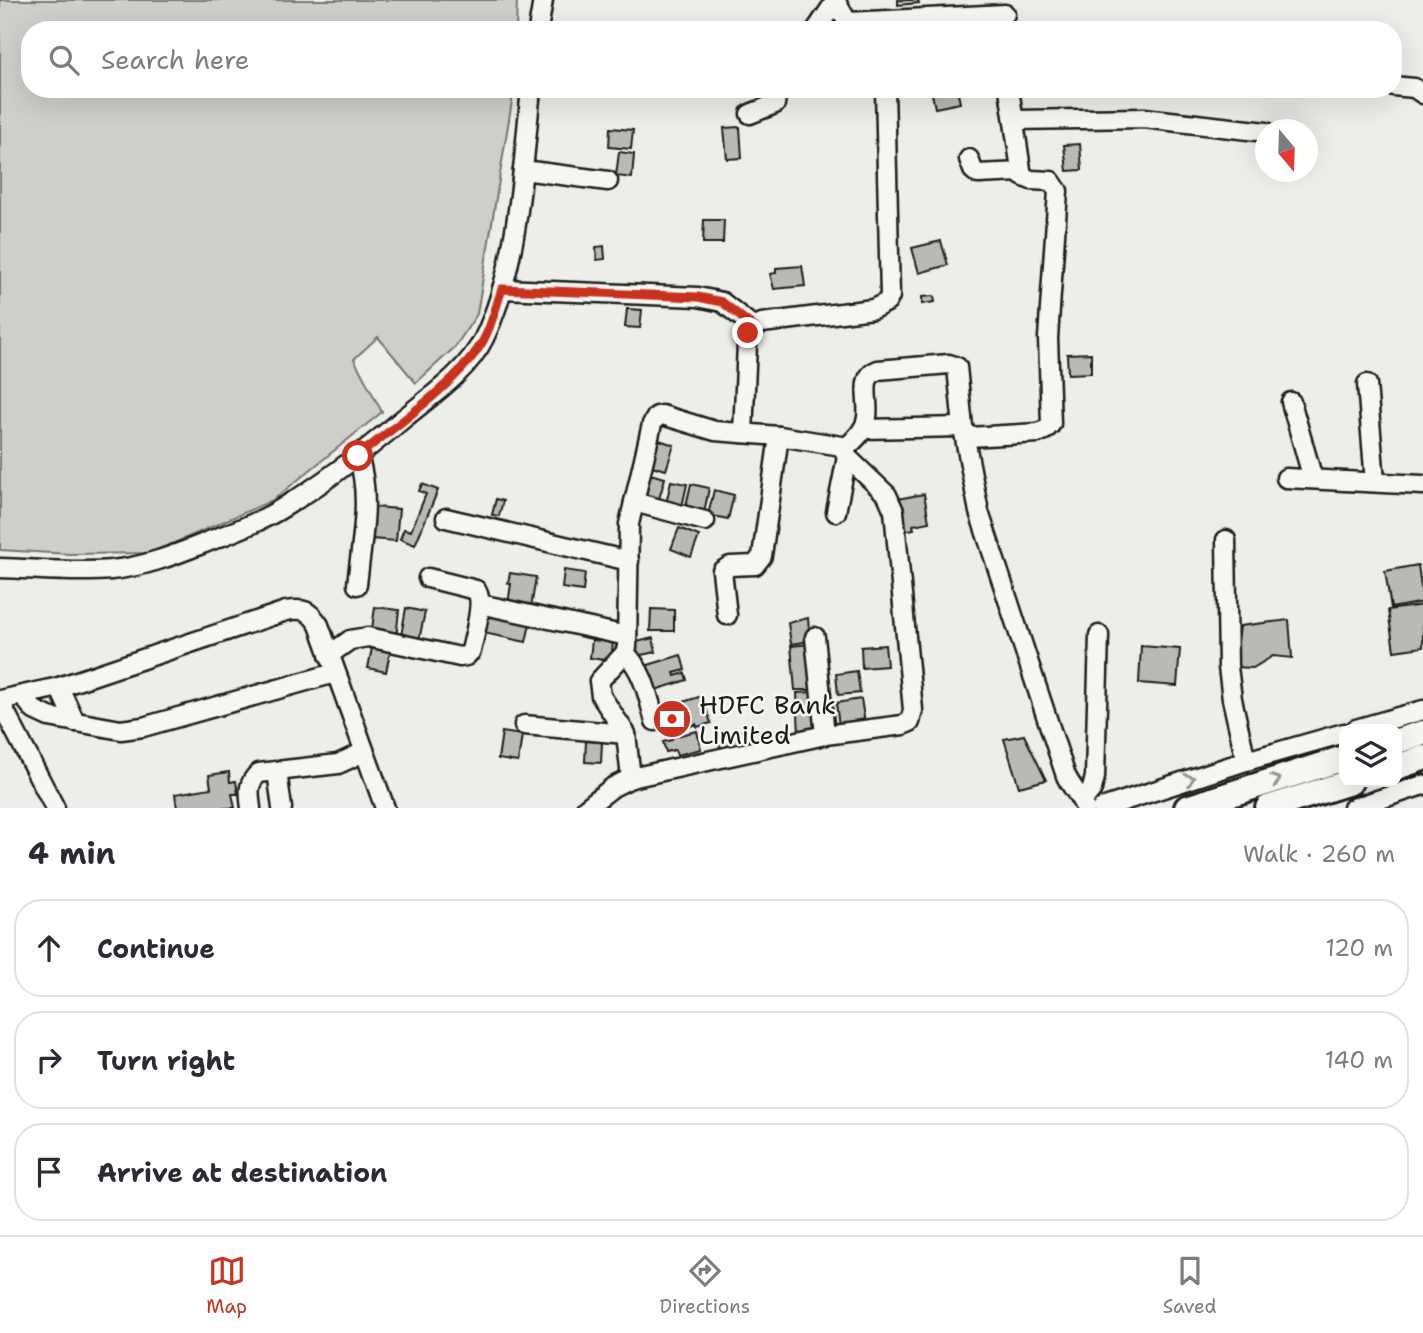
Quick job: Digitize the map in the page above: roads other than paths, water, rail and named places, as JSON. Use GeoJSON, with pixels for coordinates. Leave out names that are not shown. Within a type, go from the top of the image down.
{"type":"FeatureCollection","features":[{"type":"Feature","properties":{"kind":"highway"},"geometry":{"type":"LineString","coordinates":[[1402,739],[1423,733]]}},
{"type":"Feature","properties":{"kind":"highway"},"geometry":{"type":"LineString","coordinates":[[1402,765],[1423,758]]}},
{"type":"Feature","properties":{"kind":"highway"},"geometry":{"type":"LineString","coordinates":[[1187,808],[1339,760]]}},
{"type":"Feature","properties":{"kind":"highway"},"geometry":{"type":"LineString","coordinates":[[1268,808],[1339,785]]}},
{"type":"Feature","properties":{"kind":"street"},"geometry":{"type":"LineString","coordinates":[[540,21],[543,0]]}},
{"type":"Feature","properties":{"kind":"street"},"geometry":{"type":"LineString","coordinates":[[822,21],[835,1],[847,21]]}},
{"type":"Feature","properties":{"kind":"street"},"geometry":{"type":"LineString","coordinates":[[915,21],[1005,14]]}},
{"type":"Feature","properties":{"kind":"street"},"geometry":{"type":"LineString","coordinates":[[1402,87],[1414,88],[1423,94]]}},
{"type":"Feature","properties":{"kind":"street"},"geometry":{"type":"LineString","coordinates":[[0,568],[112,570],[162,560],[248,525],[283,508],[358,456],[446,384],[483,341],[502,289],[523,170],[530,98]]}},
{"type":"Feature","properties":{"kind":"street"},"geometry":{"type":"LineString","coordinates":[[750,114],[775,104],[776,98]]}},
{"type":"Feature","properties":{"kind":"street"},"geometry":{"type":"LineString","coordinates":[[743,433],[748,333],[754,327],[762,323],[873,309],[887,302],[890,296],[885,98]]}},
{"type":"Feature","properties":{"kind":"street"},"geometry":{"type":"LineString","coordinates":[[963,430],[968,437],[974,438],[1038,433],[1051,424],[1048,338],[1058,191],[1051,181],[1026,179],[1021,172],[1011,98]]}},
{"type":"Feature","properties":{"kind":"street"},"geometry":{"type":"LineString","coordinates":[[1015,120],[1144,118],[1255,131]]}},
{"type":"Feature","properties":{"kind":"street"},"geometry":{"type":"LineString","coordinates":[[968,159],[978,174],[1021,172]]}},
{"type":"Feature","properties":{"kind":"street"},"geometry":{"type":"LineString","coordinates":[[523,170],[608,181]]}},
{"type":"Feature","properties":{"kind":"street"},"geometry":{"type":"LineString","coordinates":[[502,289],[698,297],[722,302],[754,327]]}},
{"type":"Feature","properties":{"kind":"street"},"geometry":{"type":"LineString","coordinates":[[836,512],[846,453],[863,429],[868,408],[866,383],[870,372],[878,369],[949,364],[957,367],[963,430],[971,476],[984,525],[1066,776],[1084,804],[1095,777],[1099,635]]}},
{"type":"Feature","properties":{"kind":"street"},"geometry":{"type":"LineString","coordinates":[[1367,384],[1375,482]]}},
{"type":"Feature","properties":{"kind":"street"},"geometry":{"type":"LineString","coordinates":[[1291,402],[1313,479]]}},
{"type":"Feature","properties":{"kind":"street"},"geometry":{"type":"LineString","coordinates":[[586,808],[613,786],[631,778],[825,735],[910,722],[913,717],[894,511],[887,495],[836,444],[715,430],[657,416],[652,424],[629,524],[626,644],[640,672],[656,722]]}},
{"type":"Feature","properties":{"kind":"street"},"geometry":{"type":"LineString","coordinates":[[863,429],[963,430]]}},
{"type":"Feature","properties":{"kind":"street"},"geometry":{"type":"LineString","coordinates":[[727,615],[722,571],[730,566],[755,565],[762,556],[779,436]]}},
{"type":"Feature","properties":{"kind":"street"},"geometry":{"type":"LineString","coordinates":[[357,585],[366,490],[358,456]]}},
{"type":"Feature","properties":{"kind":"street"},"geometry":{"type":"LineString","coordinates":[[1286,478],[1423,485]]}},
{"type":"Feature","properties":{"kind":"street"},"geometry":{"type":"LineString","coordinates":[[634,502],[705,521]]}},
{"type":"Feature","properties":{"kind":"street"},"geometry":{"type":"LineString","coordinates":[[446,518],[629,561]]}},
{"type":"Feature","properties":{"kind":"street"},"geometry":{"type":"LineString","coordinates":[[1226,540],[1228,667],[1246,761]]}},
{"type":"Feature","properties":{"kind":"street"},"geometry":{"type":"LineString","coordinates":[[329,655],[350,640],[368,637],[460,657],[466,656],[471,651],[480,594],[476,590],[428,578]]}},
{"type":"Feature","properties":{"kind":"street"},"geometry":{"type":"LineString","coordinates":[[480,604],[626,644]]}},
{"type":"Feature","properties":{"kind":"street"},"geometry":{"type":"LineString","coordinates":[[55,808],[0,701],[59,687],[301,608],[310,612],[319,625],[385,808]]}},
{"type":"Feature","properties":{"kind":"street"},"geometry":{"type":"LineString","coordinates":[[816,637],[825,735]]}},
{"type":"Feature","properties":{"kind":"street"},"geometry":{"type":"LineString","coordinates":[[626,644],[602,676],[598,688],[626,734],[631,778]]}},
{"type":"Feature","properties":{"kind":"street"},"geometry":{"type":"LineString","coordinates":[[23,696],[34,710],[49,717],[121,730],[142,727],[335,673]]}},
{"type":"Feature","properties":{"kind":"street"},"geometry":{"type":"LineString","coordinates":[[59,687],[75,722]]}},
{"type":"Feature","properties":{"kind":"street"},"geometry":{"type":"LineString","coordinates":[[1374,724],[1423,710]]}},
{"type":"Feature","properties":{"kind":"street"},"geometry":{"type":"LineString","coordinates":[[524,724],[626,734]]}},
{"type":"Feature","properties":{"kind":"street"},"geometry":{"type":"LineString","coordinates":[[1102,808],[1246,761],[1339,734]]}},
{"type":"Feature","properties":{"kind":"street"},"geometry":{"type":"LineString","coordinates":[[251,808],[251,779],[259,773],[338,764],[364,752]]}},
{"type":"Feature","properties":{"kind":"street"},"geometry":{"type":"LineString","coordinates":[[277,771],[282,808]]}},
{"type":"Feature","properties":{"kind":"street"},"geometry":{"type":"LineString","coordinates":[[1353,808],[1378,804],[1423,785]]}},
{"type":"Feature","properties":{"kind":"place","name":"HDFC Bank Limited"},"geometry":{"type":"Point","coordinates":[672,719]}}]}
